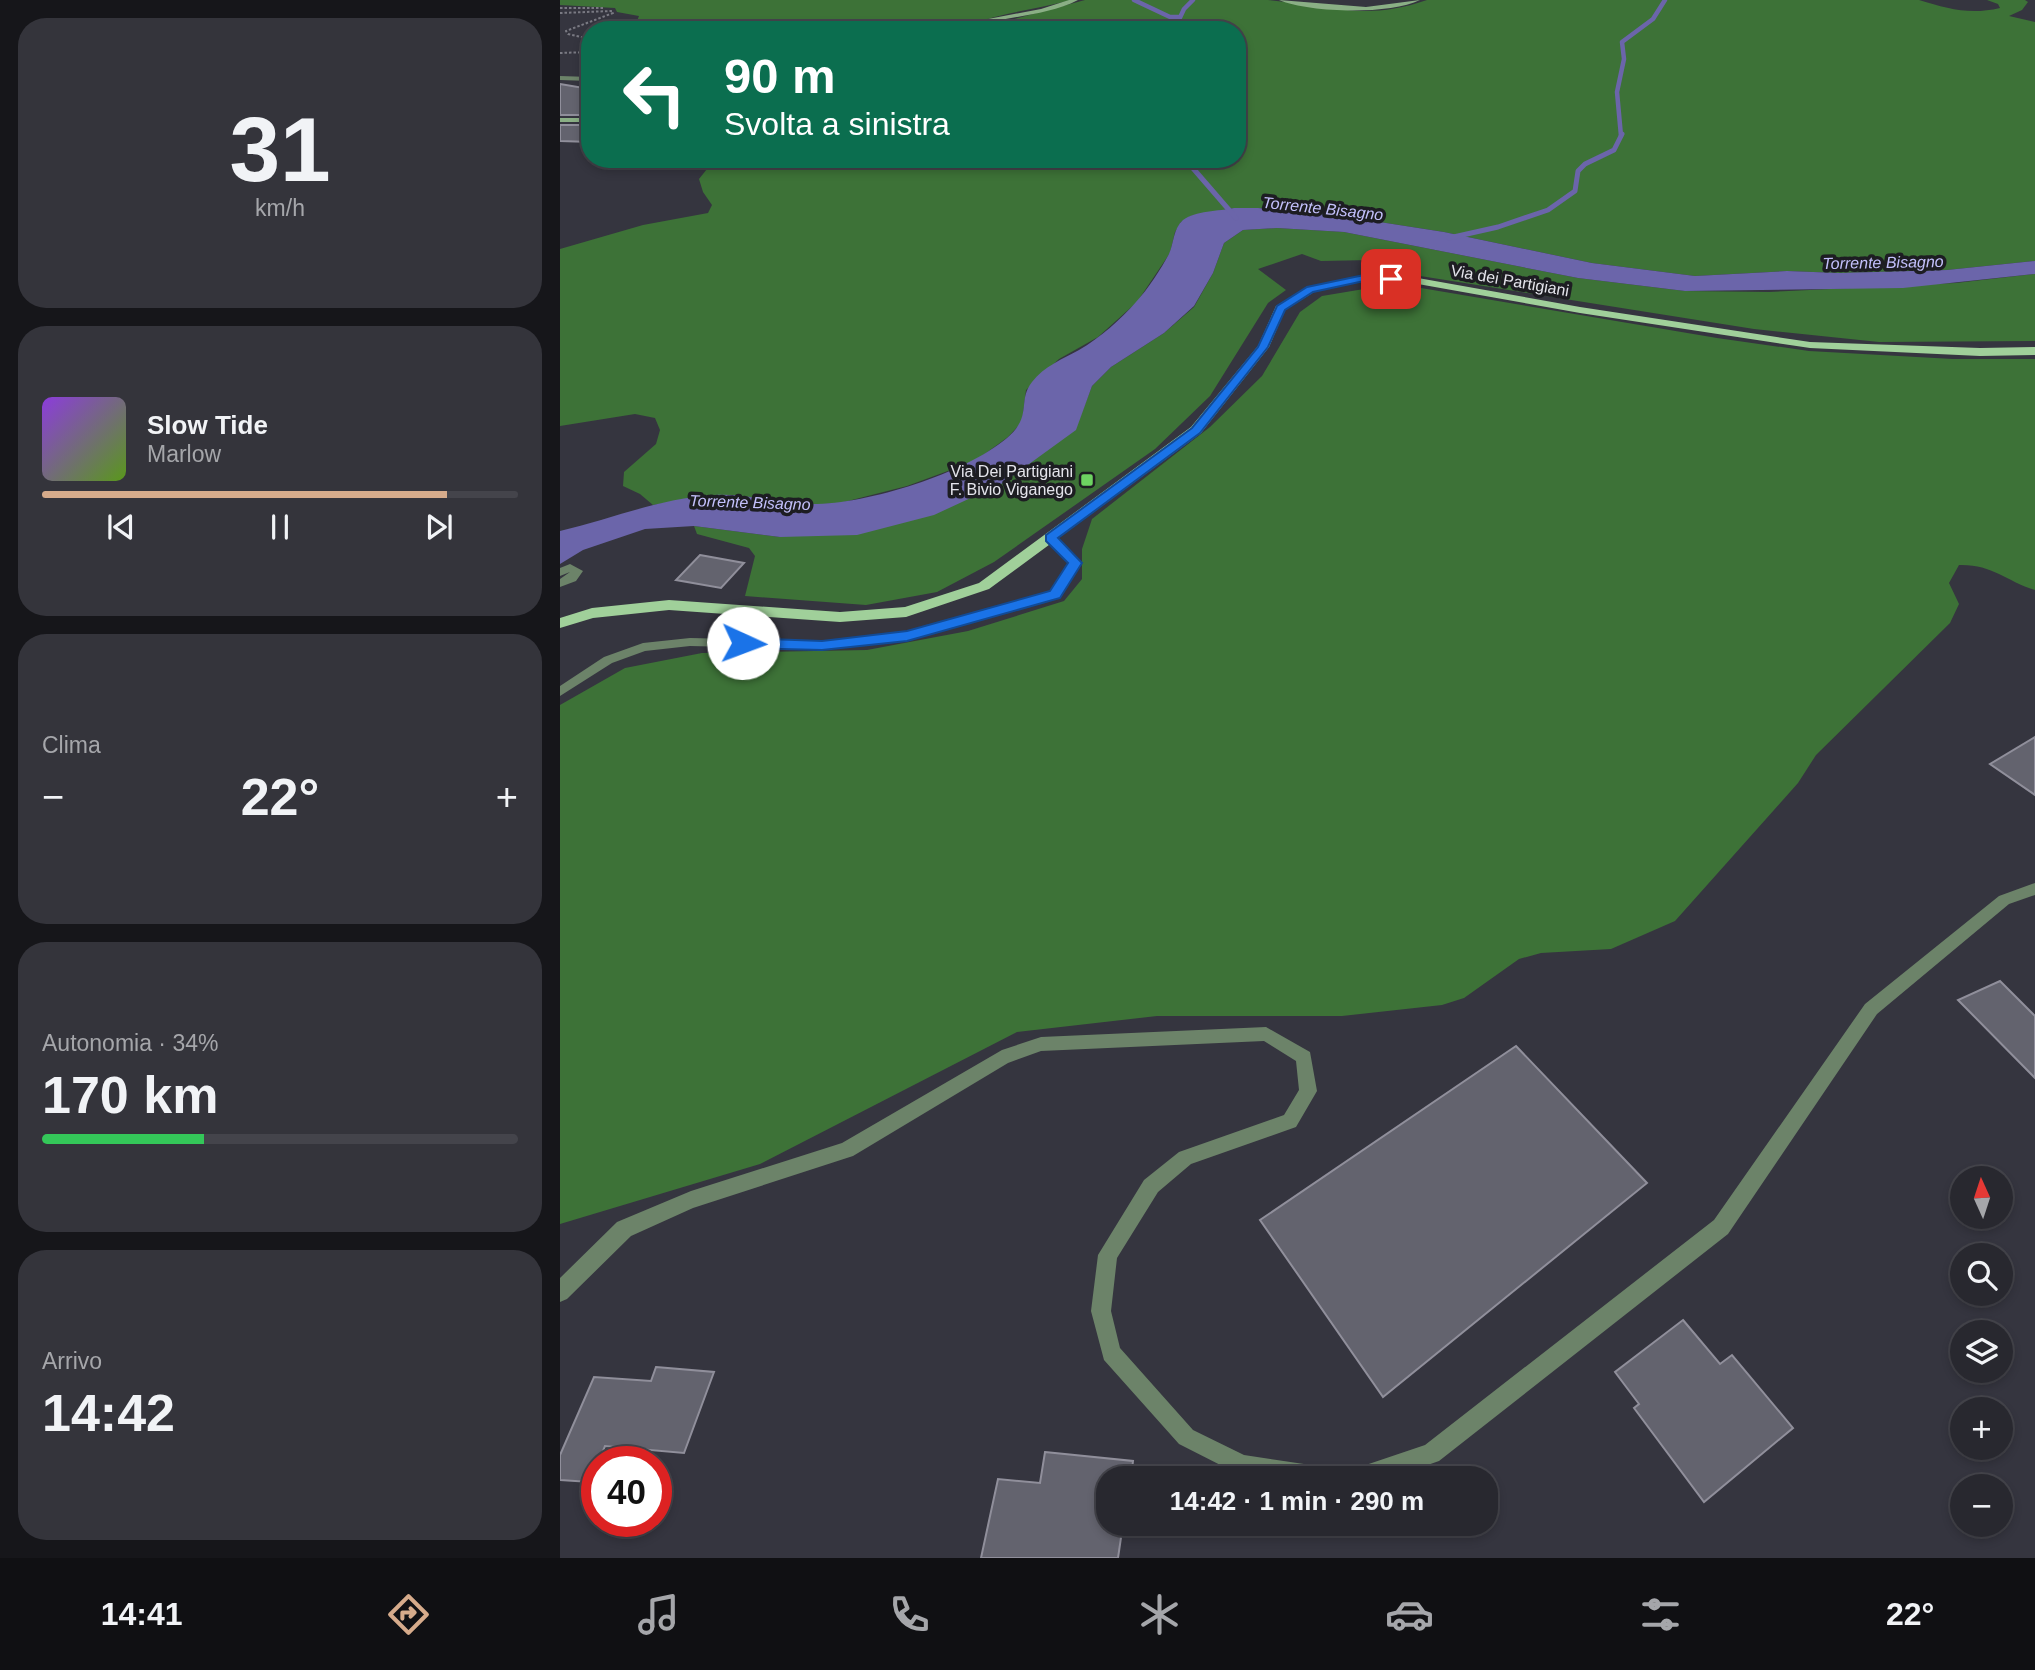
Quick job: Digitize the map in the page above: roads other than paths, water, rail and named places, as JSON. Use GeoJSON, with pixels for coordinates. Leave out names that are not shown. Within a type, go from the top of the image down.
{"type":"FeatureCollection","features":[{"type":"Feature","properties":{"kind":"main road"},"geometry":{"type":"LineString","coordinates":[[988,21],[1042,11],[1075,0]]}},
{"type":"Feature","properties":{"kind":"main road"},"geometry":{"type":"LineString","coordinates":[[1282,0],[1337,9],[1364,10],[1417,0]]}},
{"type":"Feature","properties":{"kind":"main road"},"geometry":{"type":"LineString","coordinates":[[560,120],[581,120]]}},
{"type":"Feature","properties":{"kind":"main road","name":"Via dei Partigiani"},"geometry":{"type":"LineString","coordinates":[[560,624],[592,613],[669,605],[840,617],[906,612],[984,586],[1196,430],[1263,347],[1280,308],[1310,289],[1364,278],[1418,281],[1580,310],[1810,345],[1980,352],[2035,351]]}},
{"type":"Feature","properties":{"kind":"street"},"geometry":{"type":"LineString","coordinates":[[560,78],[581,79]]}},
{"type":"Feature","properties":{"kind":"street"},"geometry":{"type":"LineString","coordinates":[[560,692],[608,660],[643,647],[690,642],[822,645],[907,636],[1055,594],[1075,563],[1050,538]]}},
{"type":"Feature","properties":{"kind":"street"},"geometry":{"type":"LineString","coordinates":[[560,572],[570,568],[577,571],[572,578],[560,583]]}},
{"type":"Feature","properties":{"kind":"street"},"geometry":{"type":"LineString","coordinates":[[1394,1466],[1431,1453],[1721,1227],[1871,1009],[2004,900],[2035,889]]}},
{"type":"Feature","properties":{"kind":"street"},"geometry":{"type":"LineString","coordinates":[[560,1292],[624,1229],[691,1200],[847,1150],[1002,1058],[1041,1044],[1266,1034],[1304,1058],[1308,1091],[1290,1121],[1185,1158],[1151,1186],[1108,1255],[1101,1311],[1111,1353],[1186,1437],[1248,1466]]}},
{"type":"Feature","properties":{"kind":"water","name":"Torrente Bisagno"},"geometry":{"type":"Polygon","coordinates":[[[1234,208],[1341,216],[1444,232],[1592,263],[1695,276],[1787,271],[1839,273],[1947,270],[2035,261],[2035,274],[1903,288],[1685,291],[1578,278],[1344,232],[1277,228],[1243,230],[1224,243],[1213,273],[1194,306],[1164,333],[1111,367],[1092,386],[1076,430],[1003,483],[934,515],[857,535],[780,537],[694,526],[645,529],[583,550],[560,564],[560,531],[675,500],[726,495],[797,504],[832,503],[913,485],[966,464],[1015,430],[1020,423],[1025,396],[1037,376],[1095,340],[1136,302],[1166,260],[1177,228],[1183,220],[1200,213],[1234,208]]]}},
{"type":"Feature","properties":{"kind":"waterway"},"geometry":{"type":"LineString","coordinates":[[1134,0],[1170,17],[1180,17]]}},
{"type":"Feature","properties":{"kind":"waterway"},"geometry":{"type":"LineString","coordinates":[[1178,21],[1184,9],[1193,0]]}},
{"type":"Feature","properties":{"kind":"waterway"},"geometry":{"type":"LineString","coordinates":[[1621,136],[1617,92],[1624,59],[1622,42],[1653,19],[1665,0]]}},
{"type":"Feature","properties":{"kind":"waterway"},"geometry":{"type":"LineString","coordinates":[[1449,238],[1498,227],[1548,210],[1575,191],[1578,171],[1585,164],[1614,150],[1621,136]]}},
{"type":"Feature","properties":{"kind":"waterway"},"geometry":{"type":"LineString","coordinates":[[1193,168],[1236,218]]}},
{"type":"Feature","properties":{"kind":"place","name":"Via Dei Partigiani F. Bivio Viganego"},"geometry":{"type":"Point","coordinates":[1087,480]}}]}
